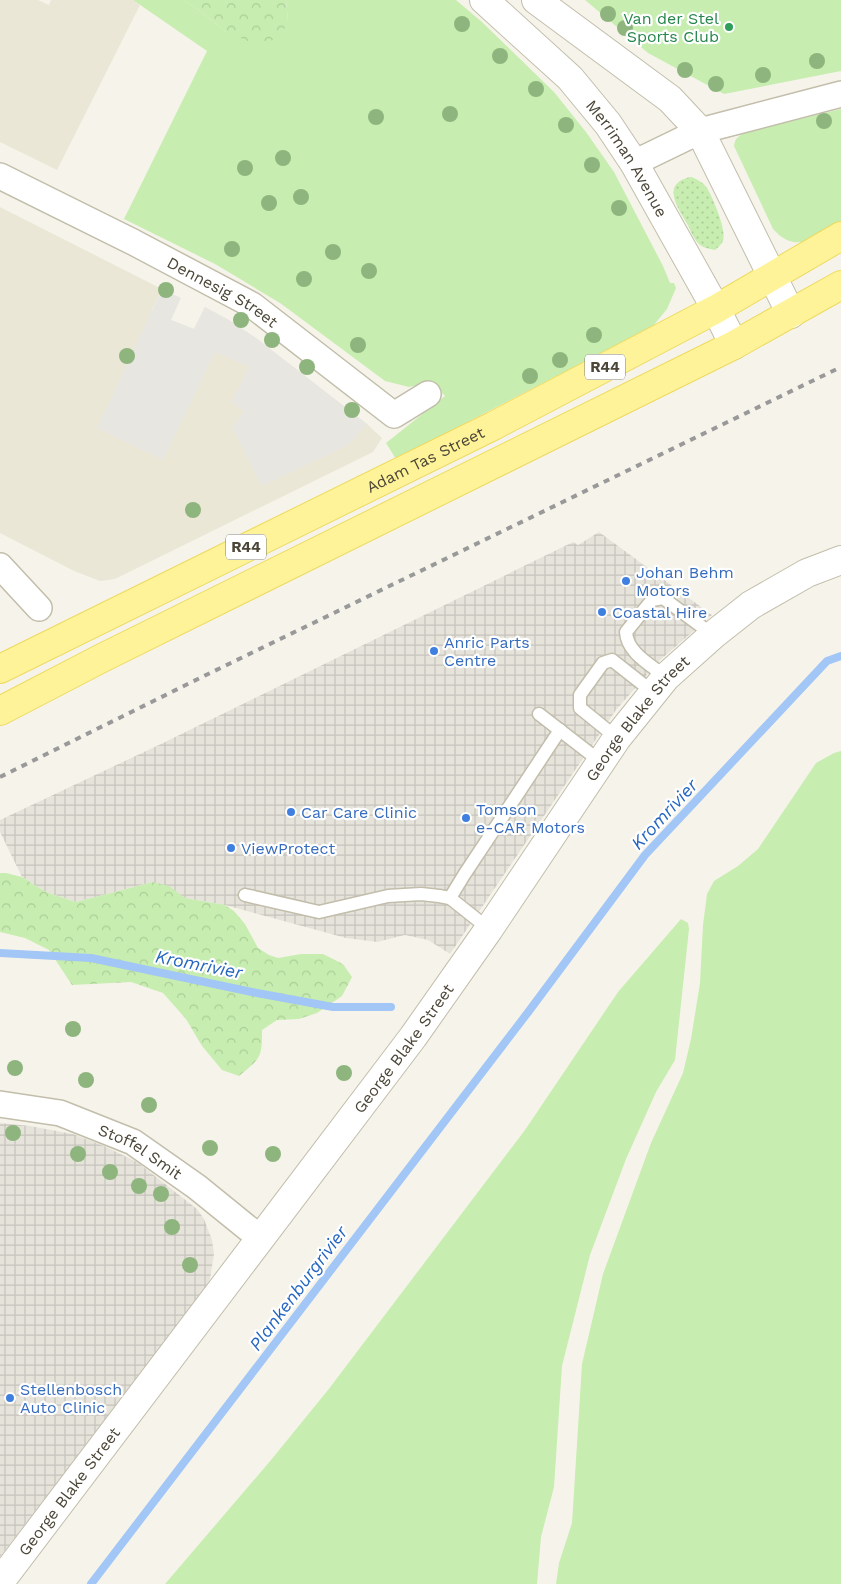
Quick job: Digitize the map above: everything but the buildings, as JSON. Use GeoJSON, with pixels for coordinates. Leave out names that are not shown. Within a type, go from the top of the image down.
{"type":"FeatureCollection","features":[{"type":"Feature","properties":{"kind":"main road","name":"Adam Tas Street"},"geometry":{"type":"LineString","coordinates":[[0,669],[493,426],[716,308],[841,236]]}},
{"type":"Feature","properties":{"kind":"main road","name":"R44"},"geometry":{"type":"LineString","coordinates":[[0,711],[444,487],[734,345],[841,285]]}},
{"type":"Feature","properties":{"kind":"street","name":"Merriman Avenue"},"geometry":{"type":"LineString","coordinates":[[484,0],[570,78],[608,124],[634,163],[716,308],[734,345]]}},
{"type":"Feature","properties":{"kind":"street"},"geometry":{"type":"LineString","coordinates":[[536,0],[670,99],[700,131],[791,314]]}},
{"type":"Feature","properties":{"kind":"street"},"geometry":{"type":"LineString","coordinates":[[634,163],[700,131],[841,94]]}},
{"type":"Feature","properties":{"kind":"street","name":"Dennesig Street"},"geometry":{"type":"LineString","coordinates":[[0,176],[141,246],[252,305],[394,415],[428,394]]}},
{"type":"Feature","properties":{"kind":"street","name":"George Blake Street"},"geometry":{"type":"LineString","coordinates":[[0,1582],[412,1037],[489,929],[617,738],[660,685],[713,635],[751,605],[807,573],[841,560]]}},
{"type":"Feature","properties":{"kind":"street"},"geometry":{"type":"LineString","coordinates":[[0,566],[39,608]]}},
{"type":"Feature","properties":{"kind":"street","name":"Stoffel Smit"},"geometry":{"type":"LineString","coordinates":[[0,1104],[60,1113],[133,1142],[197,1187],[260,1238]]}},
{"type":"Feature","properties":{"kind":"lane"},"geometry":{"type":"LineString","coordinates":[[660,685],[631,649],[626,632],[652,600],[663,598],[713,635]]}},
{"type":"Feature","properties":{"kind":"lane"},"geometry":{"type":"LineString","coordinates":[[617,738],[580,708],[580,694],[604,663],[612,660],[660,685]]}},
{"type":"Feature","properties":{"kind":"lane"},"geometry":{"type":"LineString","coordinates":[[540,714],[601,762]]}},
{"type":"Feature","properties":{"kind":"lane"},"geometry":{"type":"LineString","coordinates":[[450,898],[560,730]]}},
{"type":"Feature","properties":{"kind":"lane"},"geometry":{"type":"LineString","coordinates":[[245,895],[319,912],[388,896],[421,894],[450,898],[489,929]]}},
{"type":"Feature","properties":{"kind":"shaded area"},"geometry":{"type":"Polygon","coordinates":[[[0,0],[38,0],[49,5],[51,0],[133,0],[140,5],[57,170],[0,142],[0,0]]]}},
{"type":"Feature","properties":{"kind":"shaded area"},"geometry":{"type":"Polygon","coordinates":[[[0,207],[162,289],[152,310],[171,320],[194,329],[205,307],[227,319],[256,338],[367,424],[382,438],[373,452],[115,579],[100,581],[74,571],[0,533],[0,207]]]}},
{"type":"Feature","properties":{"kind":"shaded area"},"geometry":{"type":"Polygon","coordinates":[[[162,289],[181,298],[171,320],[194,329],[205,307],[256,338],[367,424],[348,445],[262,486],[232,427],[244,412],[231,402],[249,367],[215,352],[163,460],[97,428],[162,289]]]}},
{"type":"Feature","properties":{"kind":"shaded area"},"geometry":{"type":"Polygon","coordinates":[[[599,532],[712,615],[659,661],[616,710],[450,954],[428,940],[405,935],[377,942],[346,938],[225,905],[185,898],[153,882],[76,902],[46,892],[22,877],[0,832],[0,820],[163,743],[573,542],[578,545],[599,532]]]}},
{"type":"Feature","properties":{"kind":"shaded area"},"geometry":{"type":"Polygon","coordinates":[[[0,1123],[30,1126],[73,1134],[137,1162],[197,1209],[204,1219],[212,1240],[214,1254],[210,1279],[204,1291],[0,1557],[0,1123]]]}},
{"type":"Feature","properties":{"kind":"green space"},"geometry":{"type":"Polygon","coordinates":[[[133,0],[183,0],[199,10],[226,32],[288,21],[286,0],[456,0],[482,22],[554,92],[586,132],[614,172],[670,283],[674,283],[676,288],[667,309],[653,326],[396,459],[386,443],[445,396],[432,382],[409,387],[385,381],[280,303],[215,264],[124,219],[207,51],[133,0]]]}},
{"type":"Feature","properties":{"kind":"green space"},"geometry":{"type":"Polygon","coordinates":[[[183,0],[286,0],[288,21],[282,34],[271,41],[248,41],[226,32],[199,10],[183,0]]]}},
{"type":"Feature","properties":{"kind":"green space","name":"Van der Stel Sports Club"},"geometry":{"type":"Polygon","coordinates":[[[585,0],[841,0],[841,71],[724,94],[648,53],[585,0]]]}},
{"type":"Feature","properties":{"kind":"green space"},"geometry":{"type":"Polygon","coordinates":[[[841,109],[841,221],[807,241],[791,241],[782,237],[773,229],[734,146],[735,141],[747,132],[841,109]]]}},
{"type":"Feature","properties":{"kind":"green space"},"geometry":{"type":"Polygon","coordinates":[[[691,177],[706,186],[719,214],[724,236],[723,241],[715,250],[703,247],[698,243],[676,204],[674,190],[676,185],[682,180],[691,177]]]}},
{"type":"Feature","properties":{"kind":"green space"},"geometry":{"type":"Polygon","coordinates":[[[841,751],[841,1584],[556,1584],[559,1563],[572,1523],[582,1364],[603,1274],[651,1143],[683,1073],[691,1039],[700,983],[703,925],[707,894],[714,881],[738,866],[758,849],[816,763],[841,751]]]}},
{"type":"Feature","properties":{"kind":"green space"},"geometry":{"type":"Polygon","coordinates":[[[0,873],[22,877],[46,892],[76,902],[153,882],[169,886],[185,898],[225,905],[234,911],[245,924],[258,948],[269,955],[278,958],[301,954],[323,954],[343,964],[352,977],[342,996],[317,1013],[299,1019],[277,1020],[262,1030],[262,1046],[259,1057],[239,1076],[222,1070],[202,1046],[186,1019],[163,993],[131,982],[72,985],[49,950],[25,938],[0,932],[0,873]]]}},
{"type":"Feature","properties":{"kind":"green space"},"geometry":{"type":"Polygon","coordinates":[[[681,919],[688,923],[689,929],[675,1060],[656,1092],[626,1159],[590,1255],[562,1366],[554,1487],[541,1537],[537,1584],[165,1584],[328,1390],[525,1130],[618,992],[681,919]]]}},
{"type":"Feature","properties":{"kind":"waterway","name":"Plankenburgrivier"},"geometry":{"type":"LineString","coordinates":[[91,1584],[529,1011],[645,855],[827,661],[841,656]]}},
{"type":"Feature","properties":{"kind":"waterway","name":"Kromrivier"},"geometry":{"type":"LineString","coordinates":[[0,953],[91,958],[333,1007],[391,1007]]}},
{"type":"Feature","properties":{"kind":"railway"},"geometry":{"type":"LineString","coordinates":[[0,777],[841,367]]}},
{"type":"Feature","properties":{"kind":"place","name":"Van der Stel Sports Club"},"geometry":{"type":"Point","coordinates":[729,27]}},
{"type":"Feature","properties":{"kind":"place","name":"Johan Behm Motors"},"geometry":{"type":"Point","coordinates":[626,581]}},
{"type":"Feature","properties":{"kind":"place","name":"Coastal Hire"},"geometry":{"type":"Point","coordinates":[602,612]}},
{"type":"Feature","properties":{"kind":"place","name":"Anric Parts Centre"},"geometry":{"type":"Point","coordinates":[434,651]}},
{"type":"Feature","properties":{"kind":"place","name":"Car Care Clinic"},"geometry":{"type":"Point","coordinates":[291,812]}},
{"type":"Feature","properties":{"kind":"place","name":"Tomson e-CAR Motors"},"geometry":{"type":"Point","coordinates":[466,818]}},
{"type":"Feature","properties":{"kind":"place","name":"ViewProtect"},"geometry":{"type":"Point","coordinates":[231,848]}},
{"type":"Feature","properties":{"kind":"place","name":"Stellenbosch Auto Clinic"},"geometry":{"type":"Point","coordinates":[10,1398]}}]}
